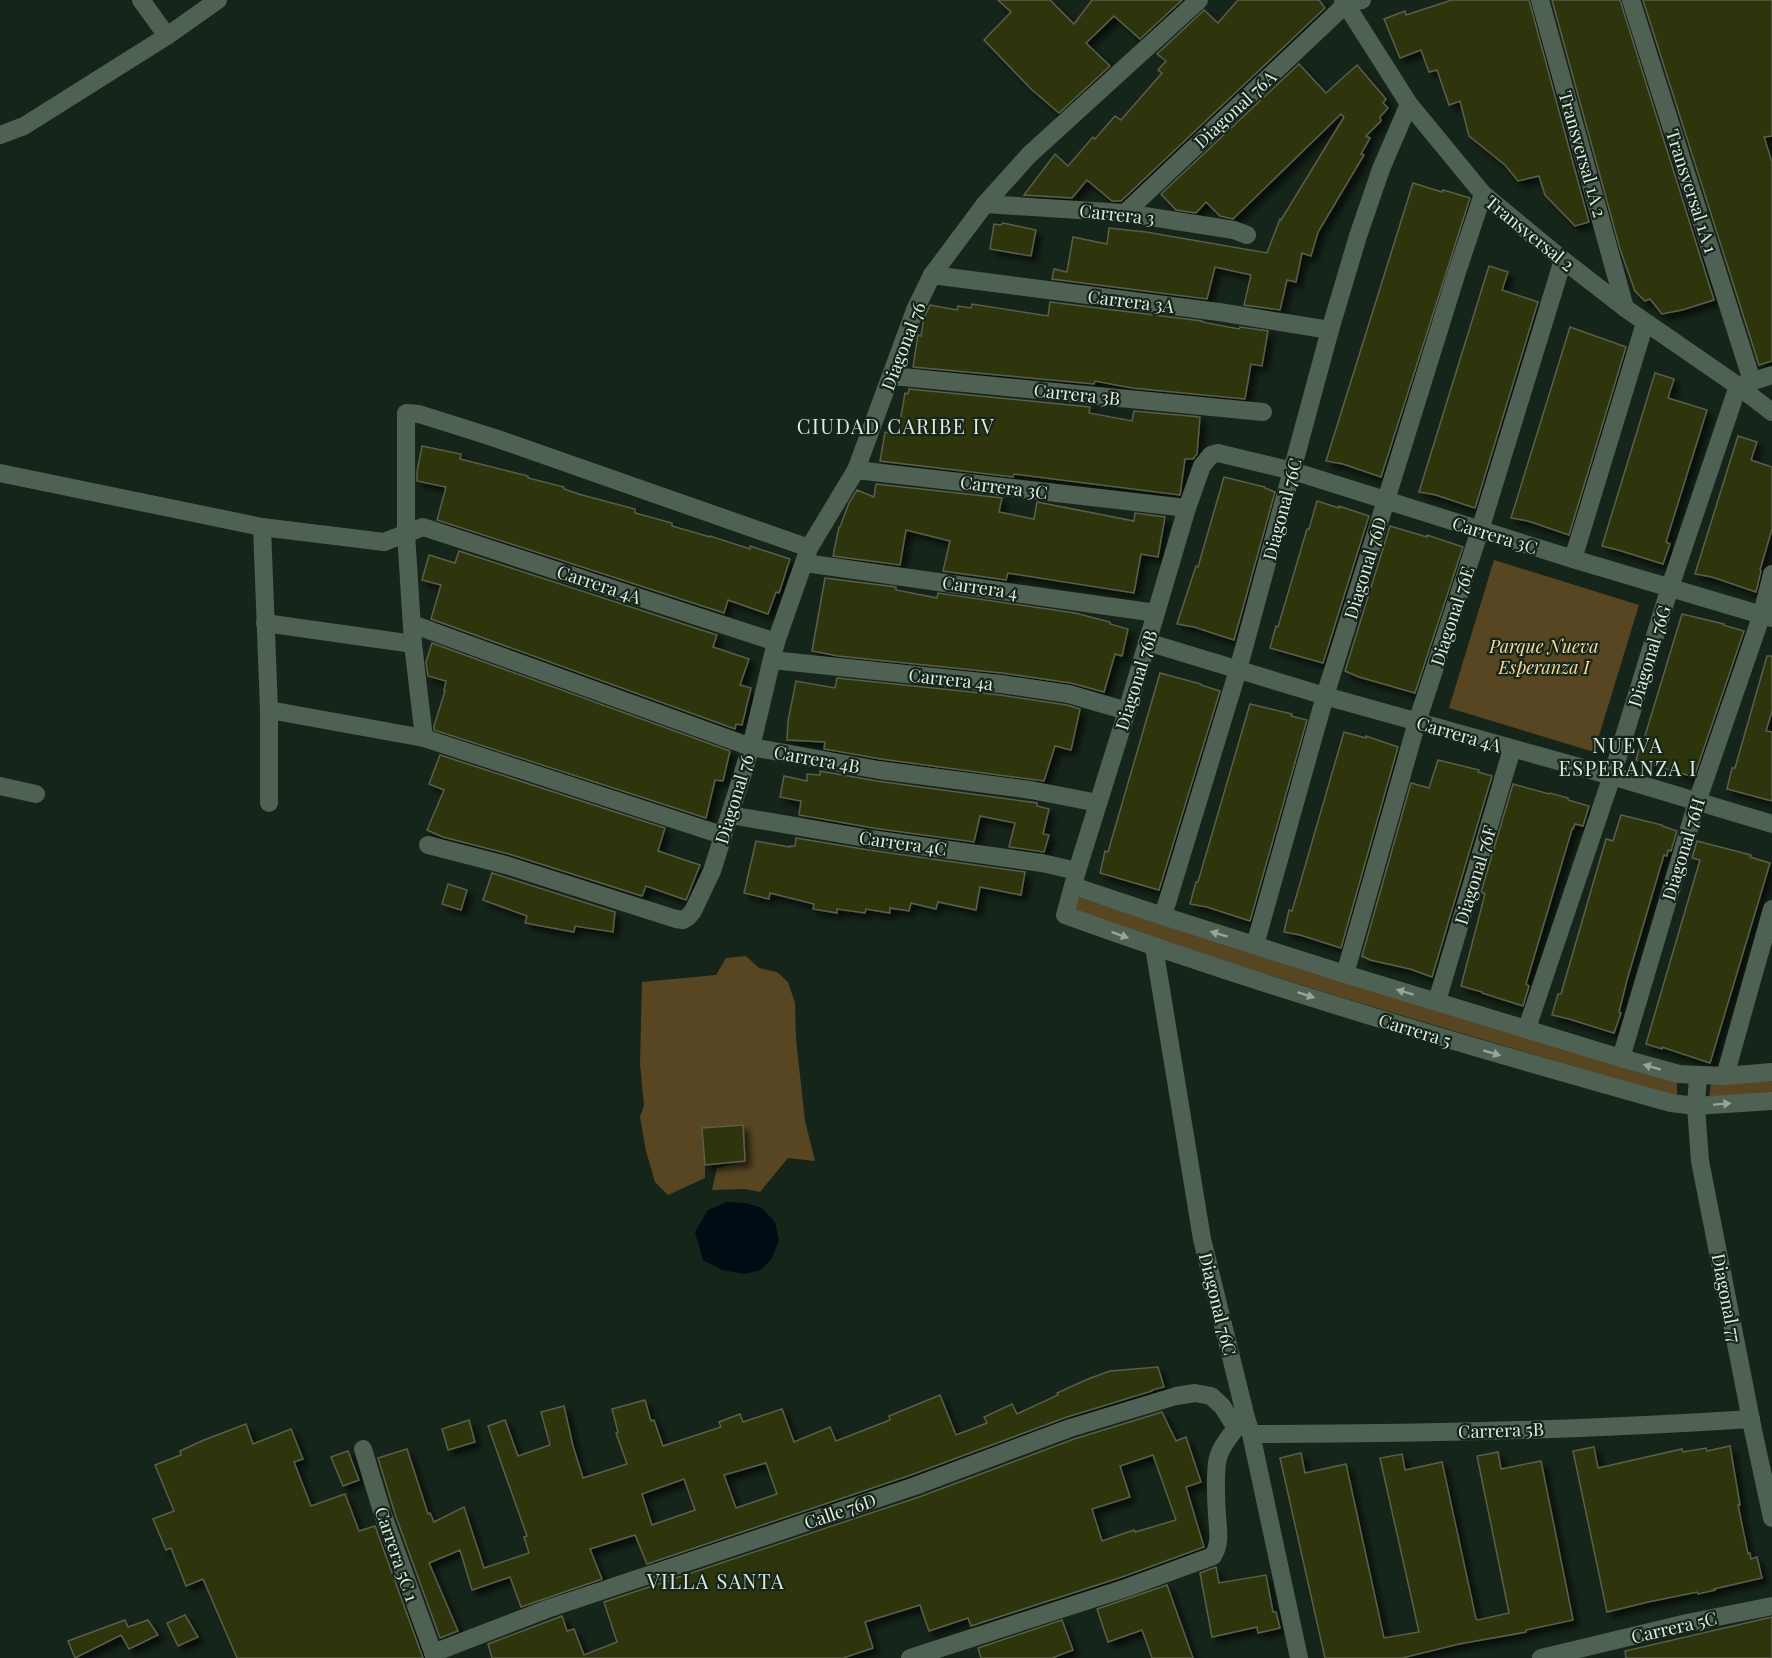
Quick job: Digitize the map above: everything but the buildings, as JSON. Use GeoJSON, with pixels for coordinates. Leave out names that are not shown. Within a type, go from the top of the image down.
{"type":"FeatureCollection","features":[{"type":"Feature","properties":{"kind":"street"},"geometry":{"type":"LineString","coordinates":[[141,0],[167,36]]}},
{"type":"Feature","properties":{"kind":"street"},"geometry":{"type":"LineString","coordinates":[[0,135],[24,126],[167,36],[218,0]]}},
{"type":"Feature","properties":{"kind":"street","name":"Diagonal 76"},"geometry":{"type":"LineString","coordinates":[[428,845],[506,866],[676,919],[683,920],[688,917],[712,871],[750,747],[774,651],[807,555],[856,470],[915,310],[932,275],[985,204],[1029,155],[1199,0]]}},
{"type":"Feature","properties":{"kind":"street","name":"Transversal 1A 2"},"geometry":{"type":"LineString","coordinates":[[1540,0],[1626,308]]}},
{"type":"Feature","properties":{"kind":"street","name":"Transversal 1A 1"},"geometry":{"type":"LineString","coordinates":[[1632,0],[1745,383]]}},
{"type":"Feature","properties":{"kind":"street","name":"Transversal 2"},"geometry":{"type":"LineString","coordinates":[[1350,1],[1409,104],[1483,194],[1645,323],[1745,383],[1772,412]]}},
{"type":"Feature","properties":{"kind":"street","name":"Diagonal 76A"},"geometry":{"type":"LineString","coordinates":[[1125,213],[1350,1]]}},
{"type":"Feature","properties":{"kind":"street","name":"Diagonal 76C"},"geometry":{"type":"LineString","coordinates":[[1162,916],[1238,670],[1330,330],[1358,236],[1377,180],[1409,104]]}},
{"type":"Feature","properties":{"kind":"street","name":"Diagonal 76D"},"geometry":{"type":"LineString","coordinates":[[1255,945],[1325,696],[1483,194]]}},
{"type":"Feature","properties":{"kind":"street","name":"Carrera 3"},"geometry":{"type":"LineString","coordinates":[[985,204],[1125,213],[1234,230],[1247,235]]}},
{"type":"Feature","properties":{"kind":"street","name":"Diagonal 76E"},"geometry":{"type":"LineString","coordinates":[[1346,974],[1417,722],[1480,530],[1563,260]]}},
{"type":"Feature","properties":{"kind":"street","name":"Carrera 3A"},"geometry":{"type":"LineString","coordinates":[[932,275],[1219,312],[1330,330]]}},
{"type":"Feature","properties":{"kind":"street"},"geometry":{"type":"LineString","coordinates":[[1573,559],[1645,323]]}},
{"type":"Feature","properties":{"kind":"street"},"geometry":{"type":"LineString","coordinates":[[1745,383],[1772,375]]}},
{"type":"Feature","properties":{"kind":"street","name":"Carrera 3B"},"geometry":{"type":"LineString","coordinates":[[891,376],[1263,412]]}},
{"type":"Feature","properties":{"kind":"street","name":"Diagonal 76G"},"geometry":{"type":"LineString","coordinates":[[1527,1028],[1612,776],[1671,587],[1745,383]]}},
{"type":"Feature","properties":{"kind":"street","name":"Carrera 4"},"geometry":{"type":"LineString","coordinates":[[414,530],[406,413],[419,414],[495,438],[807,555],[1156,613]]}},
{"type":"Feature","properties":{"kind":"street","name":"Carrera 3C"},"geometry":{"type":"LineString","coordinates":[[1218,453],[1293,471],[1386,502],[1767,616]]}},
{"type":"Feature","properties":{"kind":"street","name":"Diagonal 76B"},"geometry":{"type":"LineString","coordinates":[[1065,915],[1187,508],[1202,466],[1211,455],[1218,453]]}},
{"type":"Feature","properties":{"kind":"street","name":"Carrera 3C"},"geometry":{"type":"LineString","coordinates":[[856,470],[1187,508]]}},
{"type":"Feature","properties":{"kind":"street"},"geometry":{"type":"LineString","coordinates":[[0,473],[262,526],[384,542],[414,530],[412,624],[424,738]]}},
{"type":"Feature","properties":{"kind":"street"},"geometry":{"type":"LineString","coordinates":[[262,526],[269,710],[269,804]]}},
{"type":"Feature","properties":{"kind":"street","name":"Carrera 4A"},"geometry":{"type":"LineString","coordinates":[[414,530],[774,651]]}},
{"type":"Feature","properties":{"kind":"street","name":"Diagonal 76H"},"geometry":{"type":"LineString","coordinates":[[1620,1058],[1697,802],[1767,616],[1772,574]]}},
{"type":"Feature","properties":{"kind":"street"},"geometry":{"type":"LineString","coordinates":[[265,623],[413,644]]}},
{"type":"Feature","properties":{"kind":"street","name":"Carrera 4B"},"geometry":{"type":"LineString","coordinates":[[412,624],[750,747],[879,770],[1031,790],[1098,803]]}},
{"type":"Feature","properties":{"kind":"street","name":"Carrera 4A"},"geometry":{"type":"LineString","coordinates":[[1147,642],[1325,696],[1612,776],[1772,824]]}},
{"type":"Feature","properties":{"kind":"street","name":"Carrera 4a"},"geometry":{"type":"LineString","coordinates":[[774,651],[1069,694],[1127,711]]}},
{"type":"Feature","properties":{"kind":"street"},"geometry":{"type":"LineString","coordinates":[[269,710],[424,738],[722,835]]}},
{"type":"Feature","properties":{"kind":"street","name":"Diagonal 76F"},"geometry":{"type":"LineString","coordinates":[[1437,1001],[1512,749]]}},
{"type":"Feature","properties":{"kind":"street"},"geometry":{"type":"LineString","coordinates":[[0,786],[36,794]]}},
{"type":"Feature","properties":{"kind":"street","name":"Carrera 4C"},"geometry":{"type":"LineString","coordinates":[[730,815],[871,839],[1042,863],[1075,878]]}},
{"type":"Feature","properties":{"kind":"street","name":"Carrera 5"},"geometry":{"type":"LineString","coordinates":[[1075,878],[1162,916],[1620,1058],[1679,1074],[1698,1076],[1772,1072]]}},
{"type":"Feature","properties":{"kind":"street"},"geometry":{"type":"LineString","coordinates":[[1725,1076],[1772,909]]}},
{"type":"Feature","properties":{"kind":"street","name":"Carrera 5"},"geometry":{"type":"LineString","coordinates":[[1065,915],[1154,947],[1453,1042],[1671,1103],[1696,1106],[1772,1101]]}},
{"type":"Feature","properties":{"kind":"street","name":"Diagonal 76C"},"geometry":{"type":"LineString","coordinates":[[1154,947],[1202,1239],[1299,1658]]}},
{"type":"Feature","properties":{"kind":"street","name":"Diagonal 77"},"geometry":{"type":"LineString","coordinates":[[1698,1076],[1696,1106],[1700,1161],[1772,1518]]}},
{"type":"Feature","properties":{"kind":"street","name":"Calle 76D"},"geometry":{"type":"LineString","coordinates":[[434,1655],[547,1609],[915,1486],[1070,1428],[1176,1396],[1195,1393],[1211,1396],[1244,1425]]}},
{"type":"Feature","properties":{"kind":"street","name":"Carrera 5B"},"geometry":{"type":"LineString","coordinates":[[1244,1425],[1348,1434],[1650,1426],[1751,1419]]}},
{"type":"Feature","properties":{"kind":"street"},"geometry":{"type":"LineString","coordinates":[[910,1658],[1126,1588],[1213,1556],[1218,1549],[1219,1539],[1217,1462],[1222,1446],[1244,1425]]}},
{"type":"Feature","properties":{"kind":"street","name":"Carrera 5C 1"},"geometry":{"type":"LineString","coordinates":[[363,1449],[384,1518],[434,1655]]}},
{"type":"Feature","properties":{"kind":"street","name":"Carrera 5C"},"geometry":{"type":"LineString","coordinates":[[1541,1658],[1688,1623],[1772,1606]]}},
{"type":"Feature","properties":{"kind":"green space","name":"Parque Nueva Esperanza I"},"geometry":{"type":"Polygon","coordinates":[[[1494,560],[1639,605],[1594,752],[1449,708],[1494,560]]]}},
{"type":"Feature","properties":{"kind":"green space"},"geometry":{"type":"Polygon","coordinates":[[[1076,897],[1677,1082],[1677,1097],[1343,998],[1073,913],[1076,897]]]}},
{"type":"Feature","properties":{"kind":"green space"},"geometry":{"type":"Polygon","coordinates":[[[746,956],[759,968],[777,972],[788,982],[795,1003],[796,1039],[805,1121],[815,1161],[788,1158],[760,1192],[745,1189],[712,1190],[717,1168],[745,1161],[743,1126],[705,1165],[705,1178],[668,1195],[655,1182],[640,1117],[644,1105],[640,1064],[642,982],[716,975],[726,958],[746,956]]]}},
{"type":"Feature","properties":{"kind":"green space"},"geometry":{"type":"Polygon","coordinates":[[[1772,1078],[1772,1094],[1709,1098],[1711,1082],[1772,1078]]]}},
{"type":"Feature","properties":{"kind":"shaded area"},"geometry":{"type":"Polygon","coordinates":[[[727,1202],[746,1203],[762,1208],[775,1222],[779,1240],[772,1258],[761,1270],[745,1274],[722,1270],[703,1260],[695,1232],[708,1210],[727,1202]]]}},
{"type":"Feature","properties":{"kind":"district","name":"CIUDAD CARIBE IV"},"geometry":{"type":"Point","coordinates":[896,425]}},
{"type":"Feature","properties":{"kind":"district","name":"NUEVA ESPERANZA I"},"geometry":{"type":"Point","coordinates":[1628,756]}},
{"type":"Feature","properties":{"kind":"district","name":"VILLA SANTA"},"geometry":{"type":"Point","coordinates":[716,1580]}}]}
